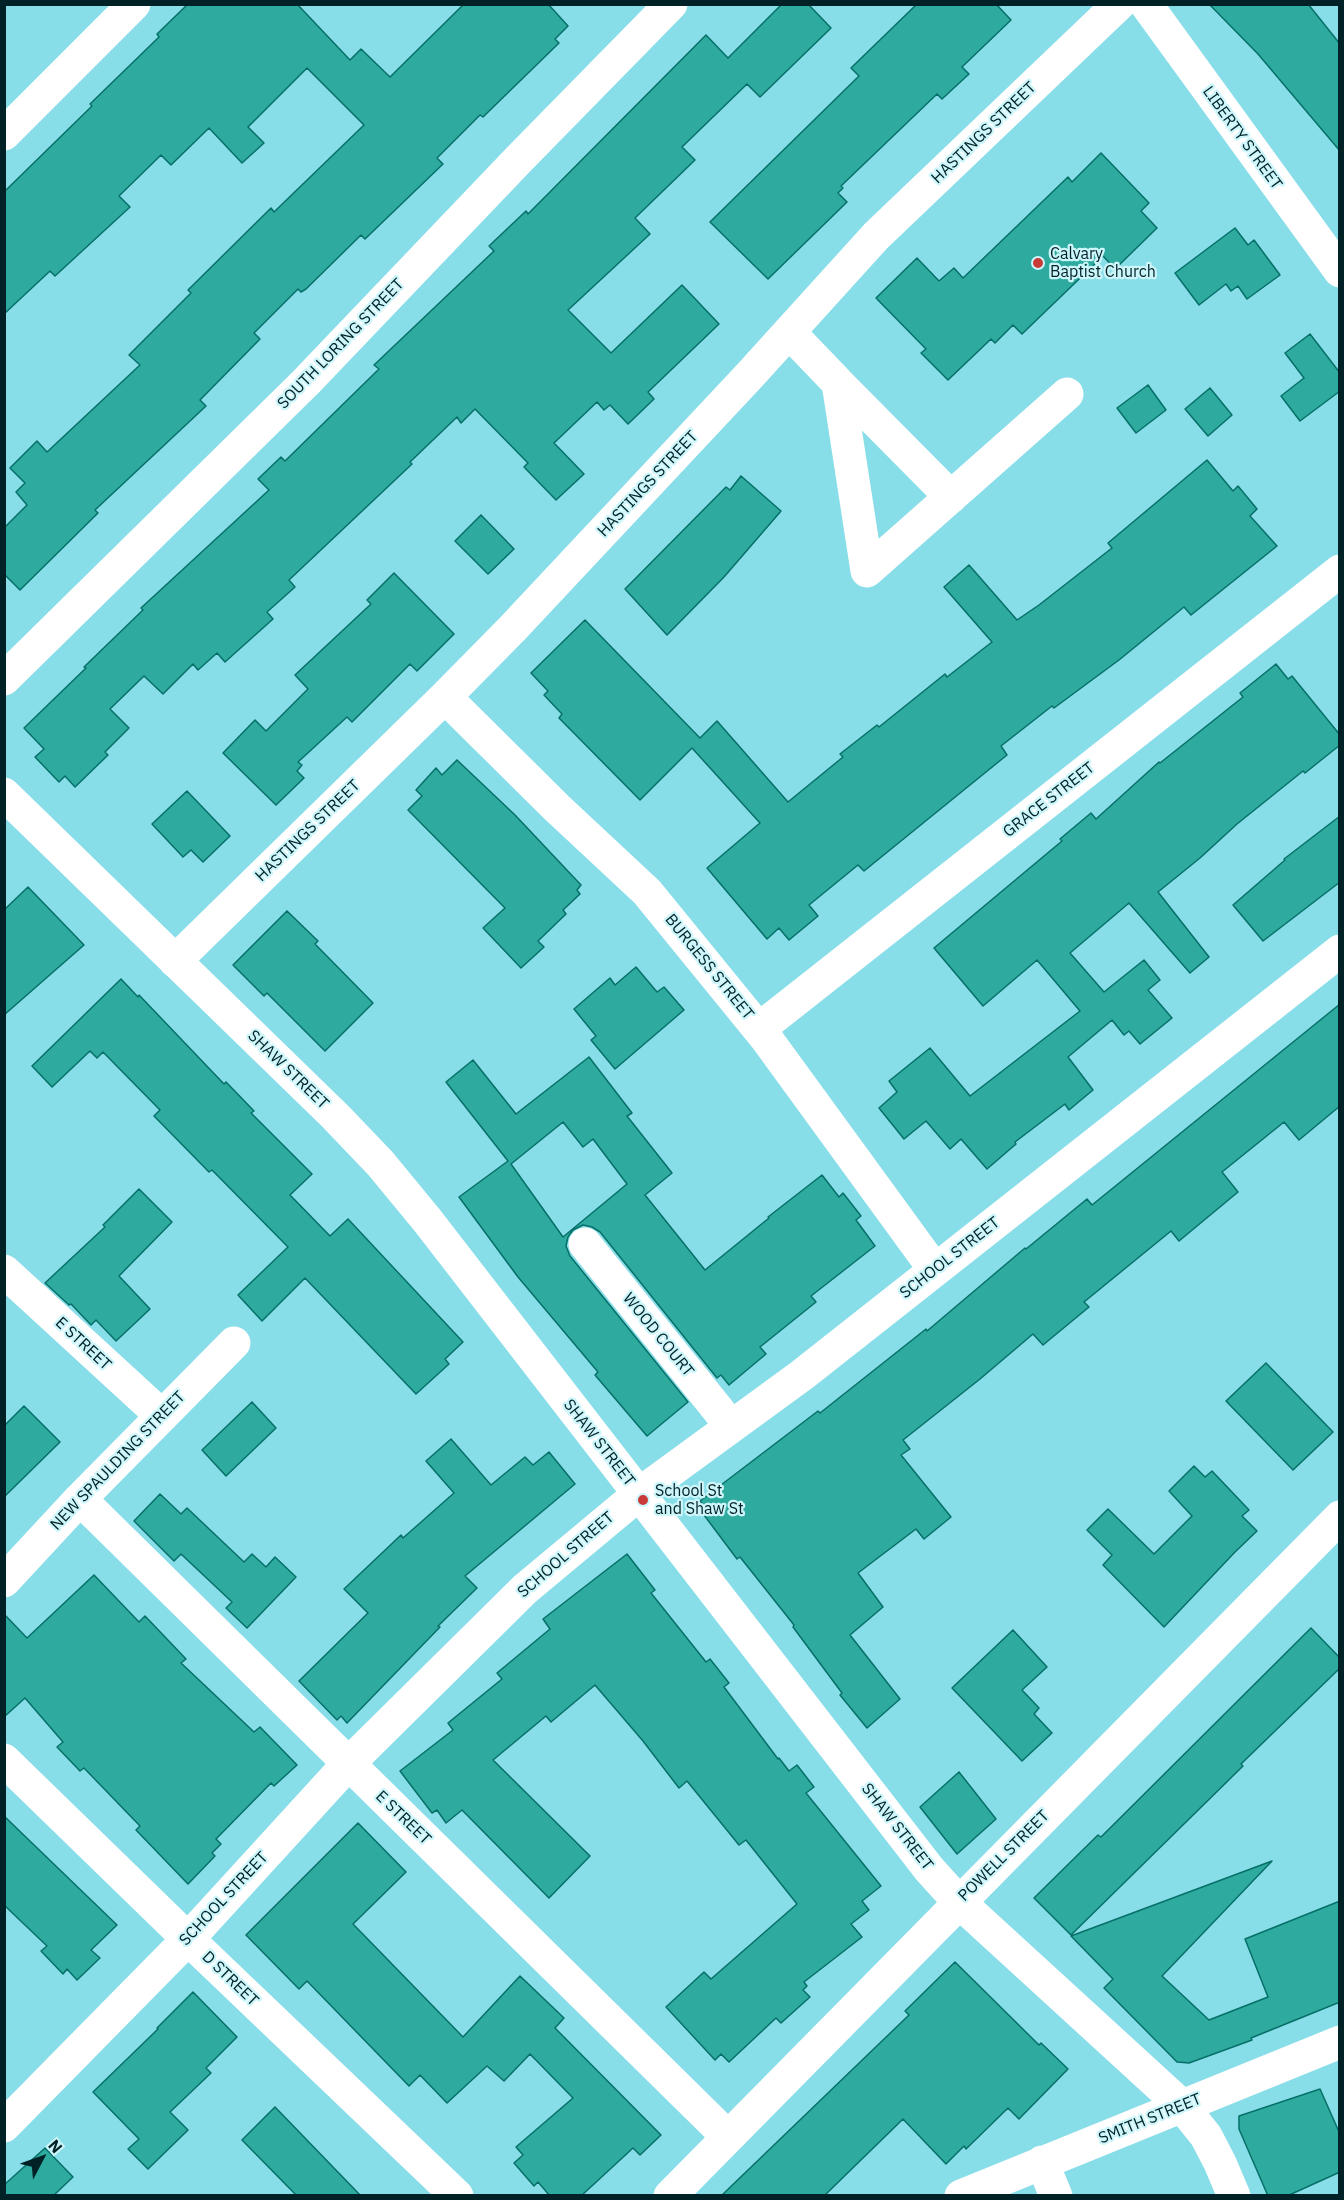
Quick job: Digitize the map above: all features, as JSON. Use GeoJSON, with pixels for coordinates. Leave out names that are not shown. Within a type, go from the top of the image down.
{"type":"FeatureCollection","features":[{"type":"Feature","properties":{"kind":"street"},"geometry":{"type":"LineString","coordinates":[[4,134],[134,4]]}},
{"type":"Feature","properties":{"kind":"street","name":"SOUTH LORING STREET"},"geometry":{"type":"LineString","coordinates":[[4,679],[306,382],[671,4]]}},
{"type":"Feature","properties":{"kind":"street","name":"HASTINGS STREET"},"geometry":{"type":"LineString","coordinates":[[175,961],[512,629],[876,236],[1119,4]]}},
{"type":"Feature","properties":{"kind":"street","name":"LIBERTY STREET"},"geometry":{"type":"LineString","coordinates":[[1146,4],[1340,271]]}},
{"type":"Feature","properties":{"kind":"street"},"geometry":{"type":"LineString","coordinates":[[789,332],[951,497]]}},
{"type":"Feature","properties":{"kind":"street"},"geometry":{"type":"LineString","coordinates":[[838,383],[867,571],[1067,394]]}},
{"type":"Feature","properties":{"kind":"street","name":"GRACE STREET"},"geometry":{"type":"LineString","coordinates":[[759,1029],[1340,571]]}},
{"type":"Feature","properties":{"kind":"street","name":"BURGESS STREET"},"geometry":{"type":"LineString","coordinates":[[445,697],[557,808],[647,892],[759,1029],[935,1270]]}},
{"type":"Feature","properties":{"kind":"street","name":"SHAW STREET"},"geometry":{"type":"LineString","coordinates":[[4,794],[335,1116],[380,1163],[427,1220],[929,1869],[958,1901],[1182,2106],[1206,2136],[1234,2196]]}},
{"type":"Feature","properties":{"kind":"street","name":"SCHOOL STREET"},"geometry":{"type":"LineString","coordinates":[[4,2126],[188,1939],[348,1764],[525,1589],[639,1494],[802,1375],[1340,951]]}},
{"type":"Feature","properties":{"kind":"street","name":"WOOD COURT"},"geometry":{"type":"LineString","coordinates":[[585,1244],[731,1426]]}},
{"type":"Feature","properties":{"kind":"street","name":"E STREET"},"geometry":{"type":"LineString","coordinates":[[4,1271],[162,1416]]}},
{"type":"Feature","properties":{"kind":"street","name":"NEW SPAULDING STREET"},"geometry":{"type":"LineString","coordinates":[[4,1581],[80,1499],[234,1343]]}},
{"type":"Feature","properties":{"kind":"street","name":"E STREET"},"geometry":{"type":"LineString","coordinates":[[80,1499],[727,2136]]}},
{"type":"Feature","properties":{"kind":"street","name":"POWELL STREET"},"geometry":{"type":"LineString","coordinates":[[670,2196],[958,1901],[1340,1518]]}},
{"type":"Feature","properties":{"kind":"street","name":"D STREET"},"geometry":{"type":"LineString","coordinates":[[4,1760],[458,2196]]}},
{"type":"Feature","properties":{"kind":"street","name":"SMITH STREET"},"geometry":{"type":"LineString","coordinates":[[961,2196],[1340,2042]]}},
{"type":"Feature","properties":{"kind":"street"},"geometry":{"type":"LineString","coordinates":[[1042,2163],[1056,2196]]}},
{"type":"Feature","properties":{"kind":"building"},"geometry":{"type":"Polygon","coordinates":[[[188,4],[297,4],[350,60],[361,49],[390,77],[464,4],[548,4],[568,26],[555,39],[559,43],[437,158],[443,164],[365,239],[361,235],[306,289],[301,292],[298,289],[254,333],[260,339],[200,400],[206,406],[95,510],[98,513],[20,590],[4,574],[4,528],[27,505],[16,492],[25,483],[10,468],[37,441],[47,452],[140,365],[129,355],[191,293],[188,290],[271,208],[274,212],[364,125],[307,68],[248,127],[264,143],[242,163],[209,128],[171,165],[161,155],[119,196],[130,207],[55,276],[50,271],[4,314],[4,192],[92,106],[90,104],[159,37],[157,34],[188,4]]]}},
{"type":"Feature","properties":{"kind":"building"},"geometry":{"type":"Polygon","coordinates":[[[782,4],[808,4],[831,28],[760,97],[747,84],[682,147],[695,160],[635,218],[650,234],[568,310],[611,353],[682,285],[719,324],[648,392],[654,399],[628,424],[610,405],[604,410],[597,402],[554,443],[584,474],[556,500],[524,467],[528,463],[475,409],[461,423],[457,417],[410,462],[412,464],[289,580],[295,587],[267,612],[273,619],[225,662],[217,653],[198,670],[193,664],[163,694],[144,676],[110,709],[129,728],[105,752],[108,755],[75,787],[65,776],[59,782],[35,757],[44,749],[24,728],[143,610],[141,608],[269,490],[258,479],[281,457],[285,461],[379,369],[374,365],[494,251],[489,246],[526,211],[528,214],[706,35],[728,58],[782,4]]]}},
{"type":"Feature","properties":{"kind":"building"},"geometry":{"type":"Polygon","coordinates":[[[917,4],[996,4],[1011,20],[962,67],[969,74],[942,99],[937,94],[841,186],[843,188],[838,193],[847,202],[768,279],[710,222],[859,76],[851,68],[917,4]]]}},
{"type":"Feature","properties":{"kind":"building"},"geometry":{"type":"Polygon","coordinates":[[[1209,4],[1308,4],[1340,44],[1340,151],[1258,54],[1209,4]]]}},
{"type":"Feature","properties":{"kind":"building","name":"Calvary Baptist Church"},"geometry":{"type":"Polygon","coordinates":[[[1101,153],[1149,203],[1141,211],[1157,228],[1115,269],[1103,256],[1022,334],[1013,325],[995,343],[991,339],[948,380],[921,353],[926,349],[876,298],[917,258],[939,281],[954,268],[963,278],[1068,177],[1072,182],[1101,153]]]}},
{"type":"Feature","properties":{"kind":"building"},"geometry":{"type":"Polygon","coordinates":[[[1235,228],[1248,245],[1254,240],[1280,275],[1247,299],[1238,286],[1231,291],[1226,284],[1199,305],[1175,273],[1235,228]]]}},
{"type":"Feature","properties":{"kind":"building"},"geometry":{"type":"Polygon","coordinates":[[[1310,334],[1340,373],[1340,391],[1300,421],[1281,396],[1304,378],[1285,353],[1310,334]]]}},
{"type":"Feature","properties":{"kind":"building"},"geometry":{"type":"Polygon","coordinates":[[[1148,385],[1166,410],[1136,433],[1117,408],[1148,385]]]}},
{"type":"Feature","properties":{"kind":"building"},"geometry":{"type":"Polygon","coordinates":[[[1210,388],[1232,415],[1208,436],[1185,409],[1210,388]]]}},
{"type":"Feature","properties":{"kind":"building"},"geometry":{"type":"Polygon","coordinates":[[[1207,460],[1233,491],[1238,486],[1257,509],[1250,516],[1277,546],[1191,615],[1184,607],[1119,660],[1054,708],[1052,706],[1001,746],[1007,755],[864,871],[858,865],[809,905],[818,916],[789,940],[779,928],[767,939],[707,868],[760,823],[692,748],[640,800],[559,718],[562,714],[544,695],[548,691],[531,673],[585,620],[700,738],[717,721],[788,802],[843,757],[840,754],[877,725],[879,727],[945,674],[947,677],[992,642],[944,587],[969,565],[1017,620],[1112,548],[1108,543],[1207,460]]]}},
{"type":"Feature","properties":{"kind":"building"},"geometry":{"type":"Polygon","coordinates":[[[741,476],[781,511],[724,577],[667,635],[625,589],[726,487],[730,490],[741,476]]]}},
{"type":"Feature","properties":{"kind":"building"},"geometry":{"type":"Polygon","coordinates":[[[481,515],[514,549],[488,574],[455,541],[481,515]]]}},
{"type":"Feature","properties":{"kind":"building"},"geometry":{"type":"Polygon","coordinates":[[[394,573],[454,634],[417,671],[410,664],[352,722],[347,717],[298,762],[302,765],[297,771],[304,778],[276,805],[223,753],[255,720],[266,731],[308,689],[295,675],[371,604],[367,600],[394,573]]]}},
{"type":"Feature","properties":{"kind":"building"},"geometry":{"type":"Polygon","coordinates":[[[1276,664],[1288,679],[1292,676],[1340,735],[1340,745],[1305,773],[1303,771],[1237,824],[1158,892],[1209,957],[1190,973],[1129,903],[1070,953],[1104,992],[1144,960],[1160,980],[1148,990],[1172,1018],[1140,1044],[1129,1031],[1124,1035],[1112,1020],[1068,1057],[1093,1090],[1069,1110],[1065,1104],[1015,1142],[1016,1144],[987,1169],[961,1139],[950,1149],[926,1121],[904,1139],[879,1108],[897,1092],[889,1081],[930,1048],[970,1096],[1080,1011],[1037,960],[983,1006],[934,948],[1062,841],[1060,839],[1091,813],[1096,819],[1159,762],[1243,697],[1240,693],[1276,664]]]}},
{"type":"Feature","properties":{"kind":"building"},"geometry":{"type":"Polygon","coordinates":[[[457,760],[515,815],[581,885],[577,890],[580,894],[563,910],[566,914],[538,941],[544,947],[521,968],[483,928],[505,908],[408,810],[422,796],[416,790],[436,768],[442,775],[457,760]]]}},
{"type":"Feature","properties":{"kind":"building"},"geometry":{"type":"Polygon","coordinates":[[[187,791],[230,836],[203,862],[191,850],[183,857],[152,824],[187,791]]]}},
{"type":"Feature","properties":{"kind":"building"},"geometry":{"type":"Polygon","coordinates":[[[1340,816],[1340,882],[1263,941],[1233,905],[1284,859],[1340,816]]]}},
{"type":"Feature","properties":{"kind":"building"},"geometry":{"type":"Polygon","coordinates":[[[28,887],[84,945],[4,1015],[4,910],[28,887]]]}},
{"type":"Feature","properties":{"kind":"building"},"geometry":{"type":"Polygon","coordinates":[[[287,911],[318,941],[315,944],[373,1003],[325,1051],[267,993],[264,996],[233,965],[287,911]]]}},
{"type":"Feature","properties":{"kind":"building"},"geometry":{"type":"Polygon","coordinates":[[[636,967],[657,992],[664,987],[684,1010],[615,1069],[591,1040],[596,1036],[574,1009],[610,978],[615,985],[636,967]]]}},
{"type":"Feature","properties":{"kind":"building"},"geometry":{"type":"Polygon","coordinates":[[[121,979],[224,1084],[226,1082],[254,1111],[251,1113],[312,1174],[290,1195],[330,1236],[348,1219],[463,1342],[445,1359],[449,1364],[416,1394],[305,1278],[262,1321],[238,1295],[288,1247],[212,1170],[209,1172],[154,1116],[160,1110],[103,1052],[97,1058],[90,1051],[52,1087],[32,1066],[121,979]]]}},
{"type":"Feature","properties":{"kind":"building"},"geometry":{"type":"Polygon","coordinates":[[[1340,1004],[1340,1106],[1299,1140],[1284,1122],[1222,1172],[1238,1192],[1179,1241],[1171,1231],[1084,1302],[1089,1307],[1043,1345],[1033,1334],[903,1440],[910,1449],[901,1455],[951,1517],[924,1539],[916,1529],[858,1573],[883,1607],[850,1635],[900,1699],[867,1728],[840,1695],[842,1693],[793,1627],[794,1625],[740,1557],[737,1559],[701,1511],[705,1508],[700,1501],[818,1411],[820,1413],[926,1329],[927,1331],[1087,1199],[1092,1205],[1340,1004]]]}},
{"type":"Feature","properties":{"kind":"building"},"geometry":{"type":"Polygon","coordinates":[[[589,1057],[632,1113],[627,1116],[672,1173],[645,1195],[705,1270],[822,1175],[839,1197],[843,1193],[861,1216],[856,1220],[875,1246],[811,1296],[816,1302],[760,1347],[766,1354],[729,1385],[721,1375],[717,1378],[600,1232],[583,1225],[573,1230],[566,1246],[570,1256],[688,1402],[647,1436],[595,1375],[598,1372],[518,1277],[459,1197],[508,1161],[446,1082],[473,1060],[516,1114],[589,1057]],[[563,1122],[511,1164],[563,1237],[627,1184],[593,1139],[583,1147],[563,1122]]]}},
{"type":"Feature","properties":{"kind":"building"},"geometry":{"type":"Polygon","coordinates":[[[139,1189],[172,1222],[119,1276],[150,1309],[116,1341],[96,1320],[91,1325],[71,1304],[69,1305],[45,1283],[105,1227],[103,1225],[139,1189]]]}},
{"type":"Feature","properties":{"kind":"building"},"geometry":{"type":"Polygon","coordinates":[[[1266,1363],[1333,1432],[1293,1470],[1226,1401],[1266,1363]]]}},
{"type":"Feature","properties":{"kind":"building"},"geometry":{"type":"Polygon","coordinates":[[[252,1402],[276,1428],[226,1476],[202,1450],[252,1402]]]}},
{"type":"Feature","properties":{"kind":"building"},"geometry":{"type":"Polygon","coordinates":[[[24,1406],[60,1442],[4,1497],[4,1426],[24,1406]]]}},
{"type":"Feature","properties":{"kind":"building"},"geometry":{"type":"Polygon","coordinates":[[[451,1439],[491,1485],[525,1457],[533,1465],[549,1452],[575,1484],[465,1576],[477,1588],[347,1723],[341,1716],[337,1720],[299,1681],[368,1613],[344,1589],[401,1535],[403,1538],[454,1493],[426,1461],[451,1439]]]}},
{"type":"Feature","properties":{"kind":"building"},"geometry":{"type":"Polygon","coordinates":[[[1194,1466],[1205,1477],[1212,1471],[1249,1510],[1242,1516],[1257,1531],[1164,1627],[1103,1565],[1112,1555],[1087,1530],[1108,1509],[1154,1554],[1192,1516],[1169,1491],[1194,1466]]]}},
{"type":"Feature","properties":{"kind":"building"},"geometry":{"type":"Polygon","coordinates":[[[160,1494],[181,1514],[187,1508],[244,1562],[252,1554],[266,1567],[275,1557],[296,1577],[247,1628],[226,1608],[232,1602],[181,1554],[174,1561],[134,1521],[160,1494]]]}},
{"type":"Feature","properties":{"kind":"building"},"geometry":{"type":"Polygon","coordinates":[[[627,1554],[655,1590],[651,1593],[706,1662],[710,1659],[729,1683],[724,1687],[778,1759],[789,1771],[797,1765],[814,1787],[806,1793],[881,1886],[862,1901],[869,1910],[851,1924],[862,1937],[804,1982],[807,1986],[803,1990],[810,1997],[781,2023],[776,2018],[729,2062],[721,2054],[715,2060],[666,2007],[704,1972],[711,1979],[797,1904],[746,1840],[739,1845],[687,1781],[679,1788],[643,1741],[595,1685],[551,1722],[546,1716],[493,1760],[590,1856],[549,1898],[462,1810],[446,1823],[437,1810],[432,1813],[400,1771],[453,1730],[448,1723],[502,1679],[497,1673],[550,1629],[543,1619],[627,1554]]]}},
{"type":"Feature","properties":{"kind":"building"},"geometry":{"type":"Polygon","coordinates":[[[94,1575],[139,1622],[145,1616],[186,1659],[181,1663],[254,1732],[260,1727],[297,1765],[274,1786],[271,1783],[216,1839],[221,1844],[212,1853],[215,1856],[188,1884],[136,1830],[140,1826],[84,1768],[80,1771],[57,1747],[63,1742],[25,1698],[4,1717],[4,1614],[27,1638],[94,1575]]]}},
{"type":"Feature","properties":{"kind":"building"},"geometry":{"type":"Polygon","coordinates":[[[1311,1628],[1340,1658],[1340,1668],[1071,1935],[1034,1898],[1098,1835],[1101,1837],[1311,1628]]]}},
{"type":"Feature","properties":{"kind":"building"},"geometry":{"type":"Polygon","coordinates":[[[1013,1630],[1047,1667],[1022,1690],[1039,1708],[1034,1714],[1052,1733],[1022,1761],[952,1688],[1013,1630]]]}},
{"type":"Feature","properties":{"kind":"building"},"geometry":{"type":"Polygon","coordinates":[[[959,1772],[996,1819],[957,1854],[920,1807],[959,1772]]]}},
{"type":"Feature","properties":{"kind":"building"},"geometry":{"type":"Polygon","coordinates":[[[4,1816],[117,1925],[91,1950],[100,1958],[77,1980],[67,1969],[63,1974],[41,1951],[47,1946],[4,1905],[4,1816]]]}},
{"type":"Feature","properties":{"kind":"building"},"geometry":{"type":"Polygon","coordinates":[[[358,1823],[406,1872],[353,1924],[463,2037],[520,1976],[564,2018],[555,2028],[661,2135],[640,2155],[633,2148],[581,2196],[550,2196],[538,2182],[534,2186],[514,2163],[523,2155],[516,2147],[573,2098],[530,2054],[504,2081],[487,2066],[447,2103],[420,2075],[409,2086],[307,1981],[299,1989],[246,1935],[358,1823]]]}},
{"type":"Feature","properties":{"kind":"building"},"geometry":{"type":"Polygon","coordinates":[[[1272,1861],[1162,1976],[1209,2020],[1268,1997],[1245,1939],[1340,1901],[1340,2002],[1251,2038],[1252,2040],[1189,2063],[1177,2062],[1104,1988],[1113,1979],[1071,1936],[1272,1861]]]}},
{"type":"Feature","properties":{"kind":"building"},"geometry":{"type":"Polygon","coordinates":[[[955,1962],[1039,2045],[1041,2043],[1068,2069],[1019,2119],[1008,2108],[966,2149],[964,2146],[946,2164],[903,2119],[824,2196],[721,2196],[909,2015],[905,2011],[955,1962]]]}},
{"type":"Feature","properties":{"kind":"building"},"geometry":{"type":"Polygon","coordinates":[[[193,1992],[237,2037],[206,2068],[211,2073],[170,2112],[188,2130],[148,2169],[128,2149],[139,2139],[93,2092],[193,1992]]]}},
{"type":"Feature","properties":{"kind":"building"},"geometry":{"type":"Polygon","coordinates":[[[1320,2089],[1340,2134],[1340,2172],[1287,2196],[1268,2196],[1239,2129],[1239,2116],[1320,2089]]]}},
{"type":"Feature","properties":{"kind":"building"},"geometry":{"type":"Polygon","coordinates":[[[275,2107],[361,2196],[297,2196],[242,2140],[275,2107]]]}},
{"type":"Feature","properties":{"kind":"building"},"geometry":{"type":"Polygon","coordinates":[[[45,2148],[73,2177],[53,2196],[4,2196],[4,2185],[45,2148]]]}},
{"type":"Feature","properties":{"kind":"place","name":"Calvary Baptist Church"},"geometry":{"type":"Point","coordinates":[1038,263]}},
{"type":"Feature","properties":{"kind":"place","name":"School St and Shaw St"},"geometry":{"type":"Point","coordinates":[643,1500]}}]}
